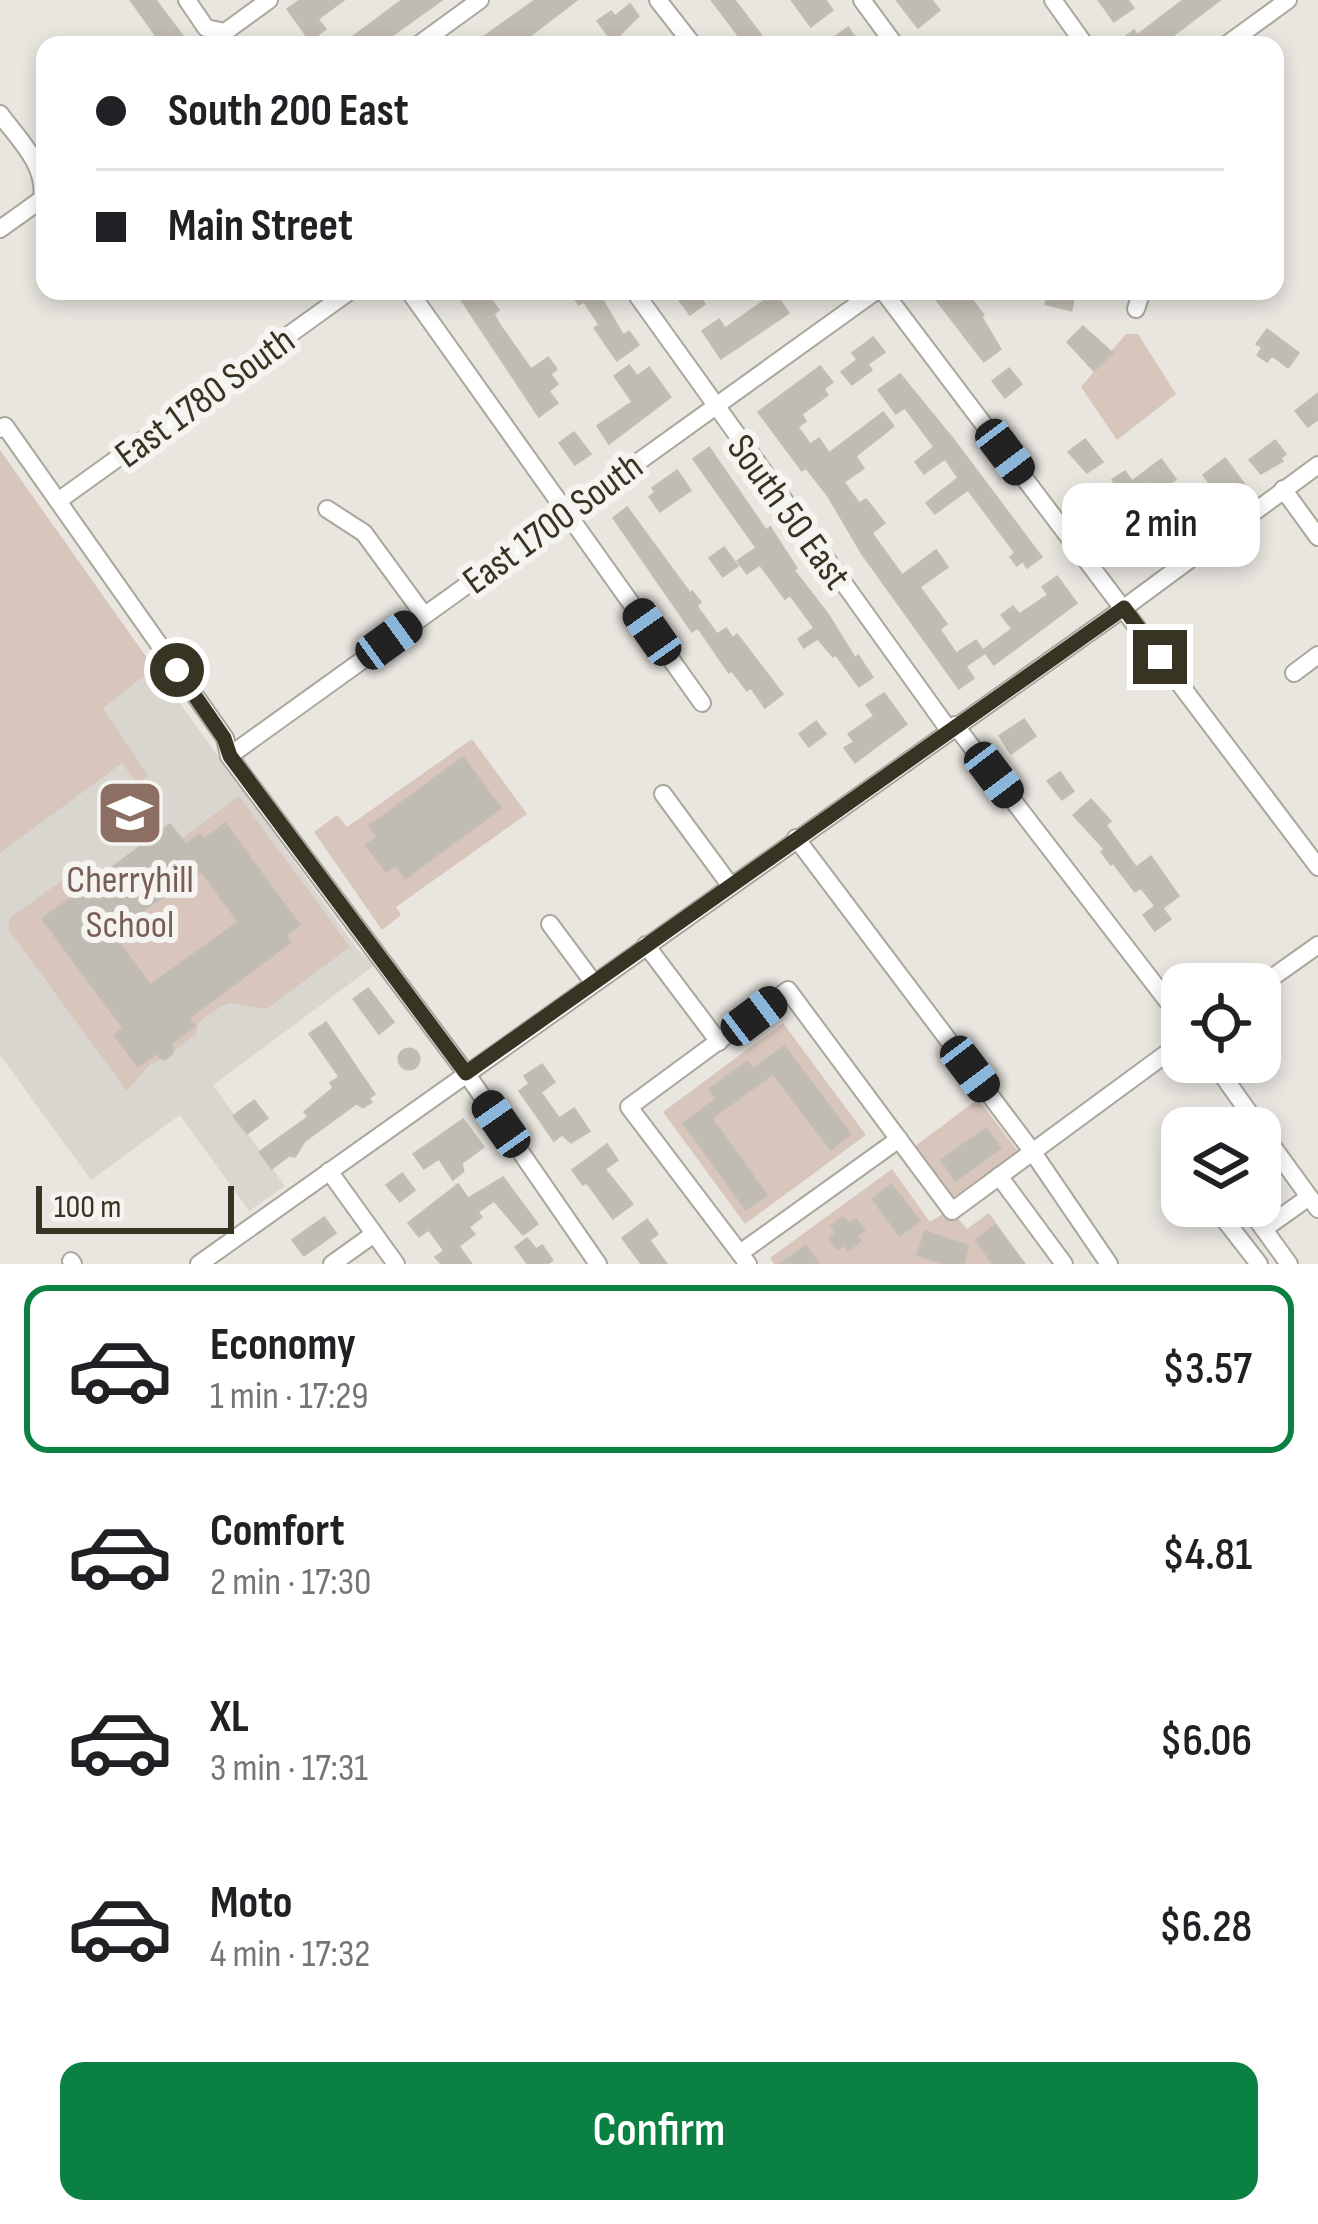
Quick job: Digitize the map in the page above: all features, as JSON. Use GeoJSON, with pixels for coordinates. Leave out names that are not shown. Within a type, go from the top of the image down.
{"type":"FeatureCollection","features":[{"type":"Feature","properties":{"kind":"street"},"geometry":{"type":"LineString","coordinates":[[188,0],[201,23],[225,32],[269,0]]}},
{"type":"Feature","properties":{"kind":"street"},"geometry":{"type":"LineString","coordinates":[[430,36],[480,0]]}},
{"type":"Feature","properties":{"kind":"street"},"geometry":{"type":"LineString","coordinates":[[658,0],[686,36]]}},
{"type":"Feature","properties":{"kind":"street"},"geometry":{"type":"LineString","coordinates":[[862,0],[888,36]]}},
{"type":"Feature","properties":{"kind":"street"},"geometry":{"type":"LineString","coordinates":[[1053,0],[1079,36]]}},
{"type":"Feature","properties":{"kind":"street"},"geometry":{"type":"LineString","coordinates":[[1238,36],[1288,0]]}},
{"type":"Feature","properties":{"kind":"street"},"geometry":{"type":"LineString","coordinates":[[0,114],[36,164]]}},
{"type":"Feature","properties":{"kind":"street"},"geometry":{"type":"LineString","coordinates":[[0,229],[36,203]]}},
{"type":"Feature","properties":{"kind":"street","name":"East 1780 South"},"geometry":{"type":"LineString","coordinates":[[58,501],[337,300]]}},
{"type":"Feature","properties":{"kind":"street"},"geometry":{"type":"LineString","coordinates":[[415,300],[702,704]]}},
{"type":"Feature","properties":{"kind":"street","name":"South 50 East"},"geometry":{"type":"LineString","coordinates":[[640,300],[713,406],[952,727],[1161,993]]}},
{"type":"Feature","properties":{"kind":"street","name":"East 1700 South"},"geometry":{"type":"LineString","coordinates":[[230,756],[866,300]]}},
{"type":"Feature","properties":{"kind":"street"},"geometry":{"type":"LineString","coordinates":[[886,300],[1318,867]]}},
{"type":"Feature","properties":{"kind":"street"},"geometry":{"type":"LineString","coordinates":[[1136,310],[1139,300]]}},
{"type":"Feature","properties":{"kind":"street"},"geometry":{"type":"LineString","coordinates":[[2,428],[224,738],[230,756],[466,1073],[598,1264]]}},
{"type":"Feature","properties":{"kind":"street"},"geometry":{"type":"LineString","coordinates":[[199,1264],[1124,608],[1318,465]]}},
{"type":"Feature","properties":{"kind":"street"},"geometry":{"type":"LineString","coordinates":[[1283,490],[1318,537]]}},
{"type":"Feature","properties":{"kind":"street"},"geometry":{"type":"LineString","coordinates":[[327,508],[364,533],[424,615]]}},
{"type":"Feature","properties":{"kind":"street"},"geometry":{"type":"LineString","coordinates":[[1294,673],[1318,656]]}},
{"type":"Feature","properties":{"kind":"street"},"geometry":{"type":"LineString","coordinates":[[663,794],[730,885]]}},
{"type":"Feature","properties":{"kind":"street"},"geometry":{"type":"LineString","coordinates":[[796,838],[1032,1151],[1109,1264]]}},
{"type":"Feature","properties":{"kind":"street"},"geometry":{"type":"LineString","coordinates":[[550,924],[593,982]]}},
{"type":"Feature","properties":{"kind":"street"},"geometry":{"type":"LineString","coordinates":[[646,945],[719,1042]]}},
{"type":"Feature","properties":{"kind":"street"},"geometry":{"type":"LineString","coordinates":[[1281,971],[1318,945]]}},
{"type":"Feature","properties":{"kind":"street"},"geometry":{"type":"LineString","coordinates":[[899,1139],[744,1258],[629,1107],[788,990],[952,1210],[1161,1057]]}},
{"type":"Feature","properties":{"kind":"street"},"geometry":{"type":"LineString","coordinates":[[1281,1166],[1313,1203],[1264,1229],[1289,1264]]}},
{"type":"Feature","properties":{"kind":"street"},"geometry":{"type":"LineString","coordinates":[[329,1171],[396,1264]]}},
{"type":"Feature","properties":{"kind":"street"},"geometry":{"type":"LineString","coordinates":[[999,1176],[1064,1264]]}},
{"type":"Feature","properties":{"kind":"street"},"geometry":{"type":"LineString","coordinates":[[1230,1227],[1259,1264]]}},
{"type":"Feature","properties":{"kind":"street"},"geometry":{"type":"LineString","coordinates":[[332,1264],[374,1234]]}},
{"type":"Feature","properties":{"kind":"shaded area"},"geometry":{"type":"Polygon","coordinates":[[[1126,334],[1138,334],[1176,394],[1117,440],[1081,387],[1126,334]]]}},
{"type":"Feature","properties":{"kind":"shaded area"},"geometry":{"type":"Polygon","coordinates":[[[0,450],[154,668],[103,708],[148,776],[137,783],[122,763],[0,853],[0,450]]]}},
{"type":"Feature","properties":{"kind":"shaded area","name":"Cherryhill School"},"geometry":{"type":"Polygon","coordinates":[[[106,601],[357,949],[375,965],[213,1085],[285,1186],[249,1211],[180,1115],[91,1180],[0,1055],[0,677],[106,601]]]}},
{"type":"Feature","properties":{"kind":"shaded area"},"geometry":{"type":"Polygon","coordinates":[[[472,739],[527,814],[396,907],[401,915],[382,930],[314,832],[337,815],[347,827],[472,739]],[[462,758],[371,825],[378,837],[367,846],[386,871],[396,864],[406,877],[499,808],[462,758]]]}},
{"type":"Feature","properties":{"kind":"shaded area"},"geometry":{"type":"Polygon","coordinates":[[[239,796],[350,947],[268,1008],[221,1007],[198,1023],[196,1034],[172,1053],[171,1043],[188,1018],[285,935],[225,825],[204,840],[199,835],[186,845],[181,839],[239,796]]]}},
{"type":"Feature","properties":{"kind":"shaded area"},"geometry":{"type":"Polygon","coordinates":[[[82,866],[93,882],[43,920],[124,1028],[138,1065],[156,1053],[164,1059],[151,1063],[127,1091],[8,929],[10,918],[82,866]]]}},
{"type":"Feature","properties":{"kind":"shaded area"},"geometry":{"type":"Polygon","coordinates":[[[203,871],[239,922],[150,986],[114,936],[127,927],[125,922],[203,871]]]}},
{"type":"Feature","properties":{"kind":"shaded area"},"geometry":{"type":"Polygon","coordinates":[[[783,1023],[866,1135],[745,1224],[663,1112],[783,1023]]]}},
{"type":"Feature","properties":{"kind":"shaded area"},"geometry":{"type":"Polygon","coordinates":[[[978,1099],[1018,1151],[953,1198],[914,1147],[978,1099]]]}},
{"type":"Feature","properties":{"kind":"shaded area"},"geometry":{"type":"Polygon","coordinates":[[[892,1169],[930,1222],[944,1213],[956,1216],[967,1229],[989,1213],[1026,1264],[774,1264],[770,1258],[892,1169]]]}},
{"type":"Feature","properties":{"kind":"building"},"geometry":{"type":"Polygon","coordinates":[[[131,0],[155,0],[182,36],[157,36],[131,0]]]}},
{"type":"Feature","properties":{"kind":"building"},"geometry":{"type":"Polygon","coordinates":[[[301,0],[343,0],[317,19],[325,29],[315,36],[307,36],[288,9],[301,0]]]}},
{"type":"Feature","properties":{"kind":"building"},"geometry":{"type":"Polygon","coordinates":[[[403,0],[441,0],[391,36],[354,36],[403,0]]]}},
{"type":"Feature","properties":{"kind":"building"},"geometry":{"type":"Polygon","coordinates":[[[536,0],[576,0],[529,36],[486,36],[536,0]]]}},
{"type":"Feature","properties":{"kind":"building"},"geometry":{"type":"Polygon","coordinates":[[[712,0],[734,0],[761,36],[739,36],[712,0]]]}},
{"type":"Feature","properties":{"kind":"building"},"geometry":{"type":"Polygon","coordinates":[[[792,0],[825,0],[832,10],[811,26],[792,0]]]}},
{"type":"Feature","properties":{"kind":"building"},"geometry":{"type":"Polygon","coordinates":[[[897,0],[931,0],[939,10],[918,27],[897,0]]]}},
{"type":"Feature","properties":{"kind":"building"},"geometry":{"type":"Polygon","coordinates":[[[1099,0],[1127,0],[1133,8],[1114,21],[1099,0]]]}},
{"type":"Feature","properties":{"kind":"building"},"geometry":{"type":"Polygon","coordinates":[[[1184,0],[1219,0],[1172,36],[1137,36],[1184,0]]]}},
{"type":"Feature","properties":{"kind":"building"},"geometry":{"type":"Polygon","coordinates":[[[630,5],[638,16],[618,36],[609,36],[598,21],[611,12],[615,17],[630,5]]]}},
{"type":"Feature","properties":{"kind":"building"},"geometry":{"type":"Polygon","coordinates":[[[462,300],[491,300],[498,310],[493,314],[531,370],[548,358],[556,369],[550,374],[557,384],[548,391],[557,403],[539,416],[462,300]]]}},
{"type":"Feature","properties":{"kind":"building"},"geometry":{"type":"Polygon","coordinates":[[[576,300],[602,300],[623,336],[629,332],[638,345],[617,360],[584,301],[579,304],[576,300]]]}},
{"type":"Feature","properties":{"kind":"building"},"geometry":{"type":"Polygon","coordinates":[[[680,300],[701,300],[704,304],[690,314],[680,300]]]}},
{"type":"Feature","properties":{"kind":"building"},"geometry":{"type":"Polygon","coordinates":[[[766,300],[779,300],[788,313],[721,358],[703,331],[719,320],[725,329],[766,300]]]}},
{"type":"Feature","properties":{"kind":"building"},"geometry":{"type":"Polygon","coordinates":[[[937,300],[972,300],[1000,349],[984,361],[937,300]]]}},
{"type":"Feature","properties":{"kind":"building"},"geometry":{"type":"Polygon","coordinates":[[[1047,300],[1073,300],[1071,310],[1046,304],[1047,300]]]}},
{"type":"Feature","properties":{"kind":"building"},"geometry":{"type":"Polygon","coordinates":[[[1083,327],[1112,353],[1094,370],[1068,342],[1083,327]]]}},
{"type":"Feature","properties":{"kind":"building"},"geometry":{"type":"Polygon","coordinates":[[[1267,330],[1298,353],[1288,367],[1272,355],[1267,361],[1258,355],[1263,347],[1257,344],[1267,330]]]}},
{"type":"Feature","properties":{"kind":"building"},"geometry":{"type":"Polygon","coordinates":[[[873,338],[884,352],[852,384],[842,372],[858,360],[853,353],[873,338]]]}},
{"type":"Feature","properties":{"kind":"building"},"geometry":{"type":"Polygon","coordinates":[[[629,366],[637,377],[649,368],[670,397],[609,443],[598,426],[633,402],[615,376],[629,366]]]}},
{"type":"Feature","properties":{"kind":"building"},"geometry":{"type":"Polygon","coordinates":[[[820,367],[832,382],[823,389],[827,395],[801,414],[805,421],[797,427],[810,445],[819,439],[829,454],[883,413],[893,426],[855,456],[863,468],[843,482],[859,504],[866,500],[884,523],[871,533],[902,576],[936,551],[947,567],[919,587],[946,624],[939,629],[956,654],[976,641],[984,653],[965,666],[973,678],[959,688],[862,553],[828,495],[806,467],[802,470],[759,412],[820,367]]]}},
{"type":"Feature","properties":{"kind":"building"},"geometry":{"type":"Polygon","coordinates":[[[1009,369],[1021,384],[1005,397],[993,381],[1009,369]]]}},
{"type":"Feature","properties":{"kind":"building"},"geometry":{"type":"Polygon","coordinates":[[[900,375],[1041,557],[1027,567],[1023,560],[1017,565],[1011,557],[1016,553],[968,489],[935,513],[927,503],[959,478],[945,458],[924,473],[916,462],[935,447],[905,407],[896,413],[879,390],[900,375]]]}},
{"type":"Feature","properties":{"kind":"building"},"geometry":{"type":"Polygon","coordinates":[[[1318,394],[1318,419],[1308,426],[1296,411],[1318,394]]]}},
{"type":"Feature","properties":{"kind":"building"},"geometry":{"type":"Polygon","coordinates":[[[574,433],[590,454],[575,464],[560,443],[574,433]]]}},
{"type":"Feature","properties":{"kind":"building"},"geometry":{"type":"Polygon","coordinates":[[[1085,440],[1102,462],[1087,472],[1069,452],[1085,440]]]}},
{"type":"Feature","properties":{"kind":"building"},"geometry":{"type":"Polygon","coordinates":[[[1275,441],[1285,454],[1282,461],[1261,473],[1250,460],[1275,441]]]}},
{"type":"Feature","properties":{"kind":"building"},"geometry":{"type":"Polygon","coordinates":[[[709,448],[872,677],[859,686],[818,638],[804,647],[799,639],[815,628],[790,594],[785,598],[760,564],[747,573],[738,561],[757,548],[694,459],[709,448]]]}},
{"type":"Feature","properties":{"kind":"building"},"geometry":{"type":"Polygon","coordinates":[[[1225,459],[1245,486],[1224,502],[1204,475],[1225,459]]]}},
{"type":"Feature","properties":{"kind":"building"},"geometry":{"type":"Polygon","coordinates":[[[1161,460],[1175,479],[1160,491],[1151,480],[1102,519],[1093,506],[1113,480],[1125,472],[1132,482],[1161,460]]]}},
{"type":"Feature","properties":{"kind":"building"},"geometry":{"type":"Polygon","coordinates":[[[677,471],[690,490],[660,511],[650,497],[656,492],[653,488],[677,471]]]}},
{"type":"Feature","properties":{"kind":"building"},"geometry":{"type":"Polygon","coordinates":[[[1195,500],[1207,515],[1132,564],[1120,547],[1151,526],[1154,530],[1195,500]]]}},
{"type":"Feature","properties":{"kind":"building"},"geometry":{"type":"Polygon","coordinates":[[[627,508],[700,602],[696,606],[717,635],[726,629],[733,639],[737,635],[782,694],[765,707],[751,687],[747,690],[729,672],[698,627],[692,631],[614,518],[627,508]]]}},
{"type":"Feature","properties":{"kind":"building"},"geometry":{"type":"Polygon","coordinates":[[[724,548],[737,566],[723,576],[710,558],[724,548]]]}},
{"type":"Feature","properties":{"kind":"building"},"geometry":{"type":"Polygon","coordinates":[[[1057,577],[1076,603],[994,664],[984,650],[1013,629],[1002,615],[1013,607],[1019,615],[1049,595],[1043,587],[1057,577]]]}},
{"type":"Feature","properties":{"kind":"building"},"geometry":{"type":"Polygon","coordinates":[[[884,694],[906,724],[855,762],[845,748],[855,742],[849,734],[875,716],[867,705],[884,694]]]}},
{"type":"Feature","properties":{"kind":"building"},"geometry":{"type":"Polygon","coordinates":[[[1024,720],[1035,736],[1011,753],[1000,736],[1024,720]]]}},
{"type":"Feature","properties":{"kind":"building"},"geometry":{"type":"Polygon","coordinates":[[[816,722],[825,734],[809,746],[800,734],[816,722]]]}},
{"type":"Feature","properties":{"kind":"building"},"geometry":{"type":"Polygon","coordinates":[[[463,758],[500,808],[405,878],[396,864],[386,871],[367,845],[378,837],[370,826],[463,758]]]}},
{"type":"Feature","properties":{"kind":"building"},"geometry":{"type":"Polygon","coordinates":[[[1060,773],[1073,791],[1062,799],[1048,781],[1060,773]]]}},
{"type":"Feature","properties":{"kind":"building"},"geometry":{"type":"Polygon","coordinates":[[[1091,800],[1110,821],[1105,825],[1136,868],[1151,857],[1178,896],[1162,908],[1170,919],[1155,930],[1144,915],[1156,906],[1141,887],[1135,891],[1074,815],[1091,800]]]}},
{"type":"Feature","properties":{"kind":"building"},"geometry":{"type":"Polygon","coordinates":[[[225,824],[299,925],[285,935],[290,942],[188,1018],[194,1026],[171,1043],[172,1053],[164,1059],[156,1053],[138,1066],[115,1035],[124,1028],[43,919],[170,825],[186,845],[200,835],[204,840],[225,824]],[[202,871],[124,922],[127,926],[114,936],[150,986],[239,922],[202,871]]]}},
{"type":"Feature","properties":{"kind":"building"},"geometry":{"type":"Polygon","coordinates":[[[368,989],[393,1022],[379,1033],[354,999],[368,989]]]}},
{"type":"Feature","properties":{"kind":"building"},"geometry":{"type":"Polygon","coordinates":[[[326,1023],[374,1094],[368,1098],[371,1102],[363,1107],[356,1103],[304,1141],[295,1156],[289,1155],[272,1168],[260,1152],[309,1117],[305,1112],[340,1077],[310,1034],[326,1023]]]}},
{"type":"Feature","properties":{"kind":"building"},"geometry":{"type":"Polygon","coordinates":[[[784,1047],[850,1134],[831,1149],[773,1073],[711,1118],[766,1195],[746,1209],[684,1123],[717,1099],[710,1089],[747,1062],[753,1070],[784,1047]]]}},
{"type":"Feature","properties":{"kind":"building"},"geometry":{"type":"Polygon","coordinates":[[[409,1049],[419,1059],[409,1069],[399,1059],[409,1049]]]}},
{"type":"Feature","properties":{"kind":"building"},"geometry":{"type":"Polygon","coordinates":[[[542,1065],[554,1082],[540,1092],[559,1119],[574,1109],[589,1131],[571,1142],[562,1134],[554,1140],[520,1091],[530,1084],[525,1076],[542,1065]]]}},
{"type":"Feature","properties":{"kind":"building"},"geometry":{"type":"Polygon","coordinates":[[[254,1101],[267,1118],[247,1133],[234,1116],[254,1101]]]}},
{"type":"Feature","properties":{"kind":"building"},"geometry":{"type":"Polygon","coordinates":[[[463,1120],[483,1147],[461,1163],[463,1171],[453,1179],[439,1158],[424,1168],[414,1154],[463,1120]]]}},
{"type":"Feature","properties":{"kind":"building"},"geometry":{"type":"Polygon","coordinates":[[[986,1129],[1000,1148],[956,1180],[942,1160],[986,1129]]]}},
{"type":"Feature","properties":{"kind":"building"},"geometry":{"type":"Polygon","coordinates":[[[607,1145],[617,1160],[604,1169],[632,1204],[613,1218],[573,1170],[607,1145]]]}},
{"type":"Feature","properties":{"kind":"building"},"geometry":{"type":"Polygon","coordinates":[[[402,1174],[414,1190],[400,1201],[387,1185],[402,1174]]]}},
{"type":"Feature","properties":{"kind":"building"},"geometry":{"type":"Polygon","coordinates":[[[503,1178],[537,1224],[523,1234],[494,1200],[477,1212],[481,1217],[468,1227],[474,1234],[458,1246],[471,1264],[442,1264],[436,1257],[445,1251],[429,1229],[419,1236],[409,1223],[458,1185],[468,1199],[503,1178]]]}},
{"type":"Feature","properties":{"kind":"building"},"geometry":{"type":"Polygon","coordinates":[[[891,1185],[919,1221],[900,1235],[873,1199],[891,1185]]]}},
{"type":"Feature","properties":{"kind":"building"},"geometry":{"type":"Polygon","coordinates":[[[324,1218],[335,1233],[304,1255],[293,1240],[324,1218]]]}},
{"type":"Feature","properties":{"kind":"building"},"geometry":{"type":"Polygon","coordinates":[[[843,1218],[849,1225],[856,1220],[864,1230],[856,1236],[860,1241],[848,1250],[845,1244],[838,1249],[830,1238],[837,1234],[832,1226],[843,1218]]]}},
{"type":"Feature","properties":{"kind":"building"},"geometry":{"type":"Polygon","coordinates":[[[647,1220],[657,1234],[649,1240],[666,1264],[642,1264],[623,1238],[647,1220]]]}},
{"type":"Feature","properties":{"kind":"building"},"geometry":{"type":"Polygon","coordinates":[[[995,1226],[1024,1264],[994,1264],[976,1240],[995,1226]]]}},
{"type":"Feature","properties":{"kind":"building"},"geometry":{"type":"Polygon","coordinates":[[[925,1232],[968,1246],[963,1264],[918,1255],[925,1232]]]}},
{"type":"Feature","properties":{"kind":"building"},"geometry":{"type":"Polygon","coordinates":[[[527,1239],[536,1250],[542,1246],[552,1260],[528,1264],[516,1247],[527,1239]]]}},
{"type":"Feature","properties":{"kind":"building"},"geometry":{"type":"Polygon","coordinates":[[[806,1246],[818,1264],[781,1264],[806,1246]]]}},
{"type":"Feature","properties":{"kind":"place","name":"Cherryhill School"},"geometry":{"type":"Point","coordinates":[130,813]}},
{"type":"Feature","properties":{"kind":"route"},"geometry":{"type":"LineString","coordinates":[[177,670],[224,738],[230,756],[466,1073],[1124,608],[1160,657]]}}]}
